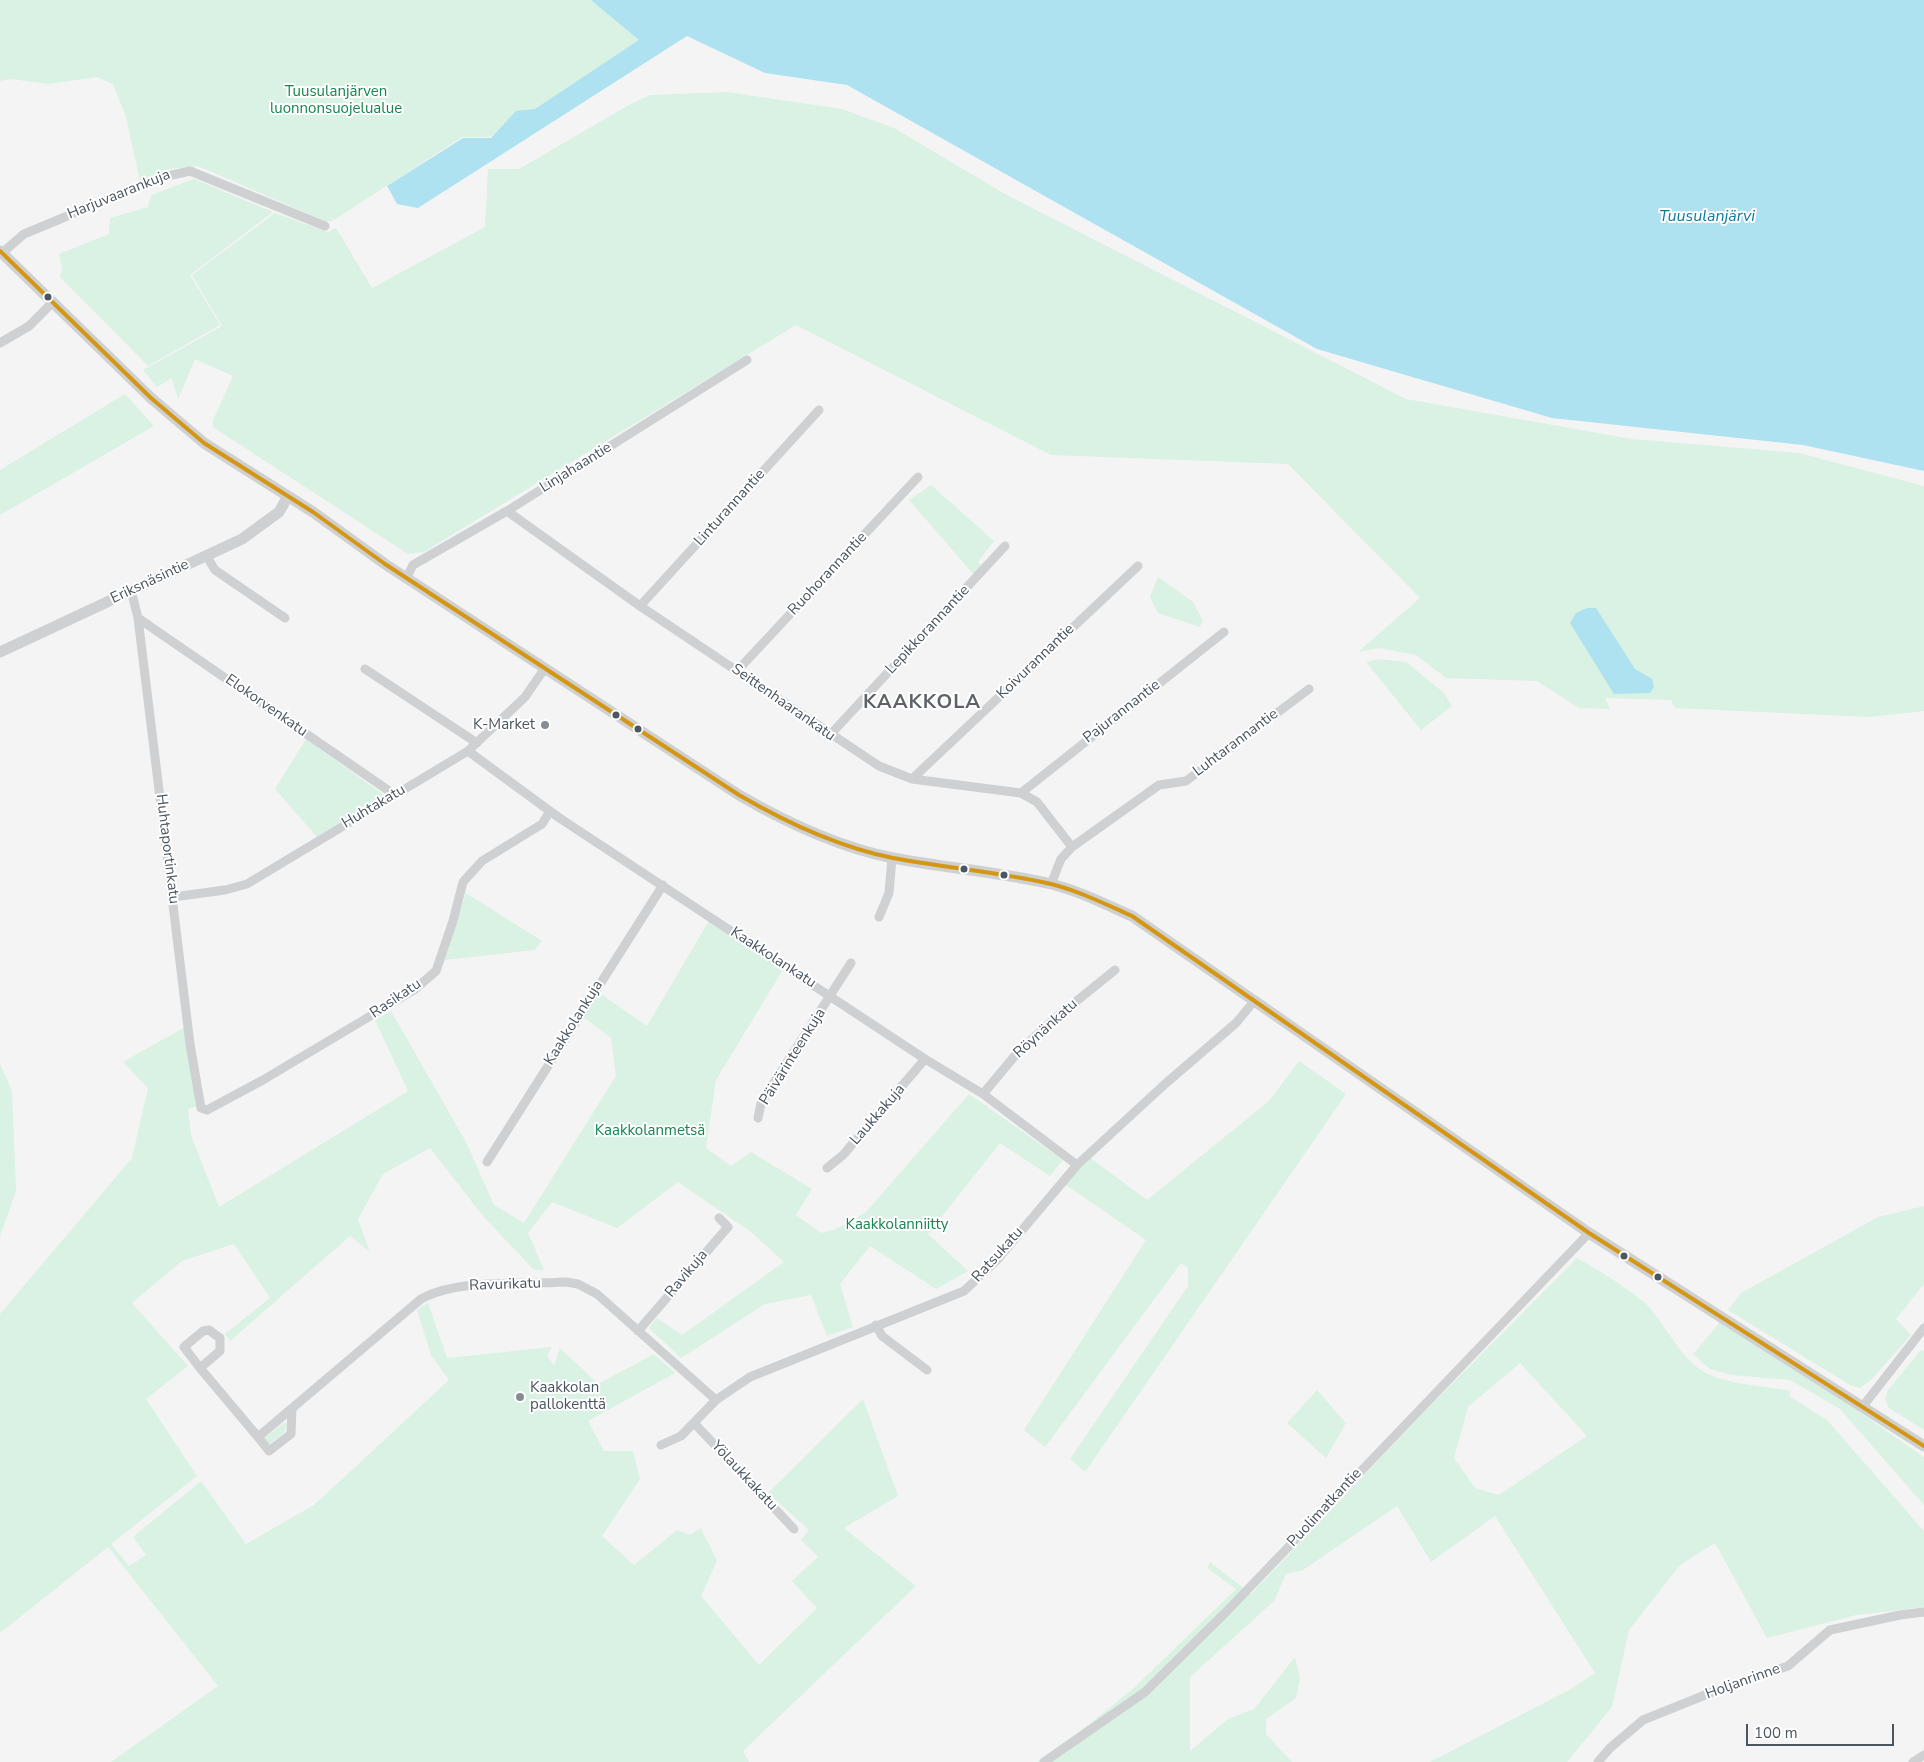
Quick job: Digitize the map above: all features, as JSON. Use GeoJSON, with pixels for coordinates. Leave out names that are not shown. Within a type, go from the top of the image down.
{"type":"FeatureCollection","features":[{"type":"Feature","properties":{"kind":"street","name":"Harjuvaarankuja"},"geometry":{"type":"LineString","coordinates":[[1,252],[24,234],[159,178],[190,171],[325,226]]}},
{"type":"Feature","properties":{"kind":"street"},"geometry":{"type":"LineString","coordinates":[[1,252],[174,420],[204,442],[662,746],[766,811],[800,828],[892,858],[1051,884],[1084,894],[1132,916],[1589,1233],[1924,1446]]}},
{"type":"Feature","properties":{"kind":"street"},"geometry":{"type":"LineString","coordinates":[[0,343],[29,326],[52,303]]}},
{"type":"Feature","properties":{"kind":"street","name":"Linjahaantie"},"geometry":{"type":"LineString","coordinates":[[407,577],[413,566],[507,512],[748,360]]}},
{"type":"Feature","properties":{"kind":"street","name":"Linturannantie"},"geometry":{"type":"LineString","coordinates":[[640,606],[819,410]]}},
{"type":"Feature","properties":{"kind":"street","name":"Ruohorannantie"},"geometry":{"type":"LineString","coordinates":[[737,671],[918,477]]}},
{"type":"Feature","properties":{"kind":"street","name":"Eriksnäsintie"},"geometry":{"type":"LineString","coordinates":[[0,652],[242,539],[278,512],[288,496]]}},
{"type":"Feature","properties":{"kind":"street","name":"Seittenhaarankatu"},"geometry":{"type":"LineString","coordinates":[[507,512],[830,736],[879,766],[912,779],[1021,792]]}},
{"type":"Feature","properties":{"kind":"street","name":"Lepikkorannantie"},"geometry":{"type":"LineString","coordinates":[[830,736],[1005,546]]}},
{"type":"Feature","properties":{"kind":"street"},"geometry":{"type":"LineString","coordinates":[[206,555],[215,570],[286,618]]}},
{"type":"Feature","properties":{"kind":"street","name":"Koivurannantie"},"geometry":{"type":"LineString","coordinates":[[912,779],[1138,566]]}},
{"type":"Feature","properties":{"kind":"street","name":"Huhtaportinkatu"},"geometry":{"type":"LineString","coordinates":[[131,590],[138,618],[190,1044],[200,1108]]}},
{"type":"Feature","properties":{"kind":"street","name":"Elokorvenkatu"},"geometry":{"type":"LineString","coordinates":[[138,618],[394,795]]}},
{"type":"Feature","properties":{"kind":"street","name":"Pajurannantie"},"geometry":{"type":"LineString","coordinates":[[1021,792],[1224,632]]}},
{"type":"Feature","properties":{"kind":"street","name":"Huhtakatu"},"geometry":{"type":"LineString","coordinates":[[173,897],[226,890],[247,884],[468,751],[525,697],[546,668]]}},
{"type":"Feature","properties":{"kind":"street"},"geometry":{"type":"LineString","coordinates":[[365,669],[477,742]]}},
{"type":"Feature","properties":{"kind":"street","name":"Luhtarannantie"},"geometry":{"type":"LineString","coordinates":[[1051,884],[1061,859],[1072,847],[1159,785],[1186,780],[1309,689]]}},
{"type":"Feature","properties":{"kind":"street","name":"Kaakkolankatu"},"geometry":{"type":"LineString","coordinates":[[468,751],[550,811],[925,1059],[983,1094],[1077,1165]]}},
{"type":"Feature","properties":{"kind":"street"},"geometry":{"type":"LineString","coordinates":[[1021,792],[1036,802],[1072,847]]}},
{"type":"Feature","properties":{"kind":"street","name":"Rasikatu"},"geometry":{"type":"LineString","coordinates":[[200,1108],[207,1110],[263,1080],[414,990],[436,971],[454,921],[463,882],[482,861],[542,824],[550,811]]}},
{"type":"Feature","properties":{"kind":"street"},"geometry":{"type":"LineString","coordinates":[[878,917],[889,893],[892,858]]}},
{"type":"Feature","properties":{"kind":"street","name":"Kaakkolankuja"},"geometry":{"type":"LineString","coordinates":[[487,1162],[663,885]]}},
{"type":"Feature","properties":{"kind":"street","name":"Päivärinteenkuja"},"geometry":{"type":"LineString","coordinates":[[758,1118],[761,1103],[851,963]]}},
{"type":"Feature","properties":{"kind":"street","name":"Röynänkatu"},"geometry":{"type":"LineString","coordinates":[[983,1094],[1018,1052],[1053,1020],[1114,970]]}},
{"type":"Feature","properties":{"kind":"street","name":"Ratsukatu"},"geometry":{"type":"LineString","coordinates":[[662,1445],[681,1436],[695,1424],[716,1400],[763,1370],[964,1291],[996,1261],[1077,1165],[1165,1084],[1236,1023],[1255,1000]]}},
{"type":"Feature","properties":{"kind":"street","name":"Laukkakuja"},"geometry":{"type":"LineString","coordinates":[[827,1168],[843,1155],[925,1059]]}},
{"type":"Feature","properties":{"kind":"street","name":"Ravikuja"},"geometry":{"type":"LineString","coordinates":[[638,1331],[728,1227],[719,1218]]}},
{"type":"Feature","properties":{"kind":"street","name":"Puolimatkantie"},"geometry":{"type":"LineString","coordinates":[[1044,1762],[1145,1692],[1227,1611],[1589,1233]]}},
{"type":"Feature","properties":{"kind":"street","name":"Ravurikatu"},"geometry":{"type":"LineString","coordinates":[[258,1437],[421,1299],[444,1289],[456,1287],[578,1284],[597,1294],[716,1400]]}},
{"type":"Feature","properties":{"kind":"street"},"geometry":{"type":"LineString","coordinates":[[876,1325],[882,1336],[927,1370]]}},
{"type":"Feature","properties":{"kind":"street"},"geometry":{"type":"LineString","coordinates":[[1863,1406],[1921,1337],[1924,1328]]}},
{"type":"Feature","properties":{"kind":"street"},"geometry":{"type":"LineString","coordinates":[[200,1368],[220,1351],[220,1338],[209,1330],[203,1331],[184,1347],[200,1368],[269,1451],[291,1434],[292,1408]]}},
{"type":"Feature","properties":{"kind":"street","name":"Yölaukkakatu"},"geometry":{"type":"LineString","coordinates":[[695,1424],[794,1528]]}},
{"type":"Feature","properties":{"kind":"street","name":"Holjanrinne"},"geometry":{"type":"LineString","coordinates":[[1598,1762],[1610,1748],[1644,1720],[1715,1691],[1788,1666],[1830,1630],[1900,1615],[1924,1612]]}},
{"type":"Feature","properties":{"kind":"street"},"geometry":{"type":"LineString","coordinates":[[1913,1762],[1924,1755]]}},
{"type":"Feature","properties":{"kind":"green space","name":"Tuusulanjärven luonnonsuojelualue"},"geometry":{"type":"Polygon","coordinates":[[[0,0],[656,0],[640,40],[630,53],[490,137],[462,137],[334,220],[331,218],[333,221],[325,221],[198,166],[169,169],[140,181],[126,117],[113,84],[97,77],[49,84],[11,79],[0,81],[0,0]]]}},
{"type":"Feature","properties":{"kind":"green space"},"geometry":{"type":"Polygon","coordinates":[[[727,92],[842,109],[894,128],[1005,194],[1406,399],[1632,439],[1799,453],[1924,486],[1924,711],[1869,717],[1675,708],[1671,700],[1605,698],[1610,709],[1579,708],[1537,681],[1446,678],[1416,655],[1379,648],[1358,652],[1420,598],[1288,464],[1051,455],[796,325],[424,552],[408,554],[213,427],[213,420],[233,376],[195,359],[178,399],[172,378],[157,387],[143,370],[222,326],[192,275],[275,213],[328,232],[336,228],[372,288],[485,227],[488,169],[519,169],[629,105],[650,95],[727,92]]]}},
{"type":"Feature","properties":{"kind":"green space"},"geometry":{"type":"Polygon","coordinates":[[[194,179],[273,212],[190,275],[220,325],[148,366],[60,277],[62,267],[59,254],[109,234],[110,218],[148,207],[151,195],[194,179]]]}},
{"type":"Feature","properties":{"kind":"green space"},"geometry":{"type":"Polygon","coordinates":[[[125,394],[154,426],[0,515],[0,470],[125,394]]]}},
{"type":"Feature","properties":{"kind":"green space"},"geometry":{"type":"Polygon","coordinates":[[[931,485],[994,541],[978,562],[982,567],[974,575],[909,500],[931,485]]]}},
{"type":"Feature","properties":{"kind":"green space"},"geometry":{"type":"Polygon","coordinates":[[[1158,577],[1193,602],[1203,621],[1200,627],[1158,613],[1150,597],[1158,577]]]}},
{"type":"Feature","properties":{"kind":"green space"},"geometry":{"type":"Polygon","coordinates":[[[1380,659],[1406,662],[1443,692],[1452,706],[1421,730],[1366,662],[1380,659]]]}},
{"type":"Feature","properties":{"kind":"green space"},"geometry":{"type":"Polygon","coordinates":[[[306,739],[384,795],[317,837],[275,789],[306,739]]]}},
{"type":"Feature","properties":{"kind":"green space"},"geometry":{"type":"Polygon","coordinates":[[[466,893],[542,941],[535,950],[445,960],[466,893]]]}},
{"type":"Feature","properties":{"kind":"green space"},"geometry":{"type":"Polygon","coordinates":[[[710,919],[784,968],[716,1080],[706,1148],[731,1166],[751,1152],[812,1189],[796,1215],[821,1233],[836,1229],[866,1212],[969,1094],[1063,1160],[1050,1176],[1000,1143],[928,1234],[968,1271],[936,1289],[870,1246],[840,1284],[853,1327],[827,1336],[811,1295],[765,1304],[681,1358],[649,1328],[657,1318],[682,1335],[784,1262],[751,1232],[678,1182],[617,1228],[552,1202],[528,1233],[544,1270],[534,1270],[483,1216],[430,1148],[383,1174],[358,1219],[370,1252],[350,1236],[230,1341],[225,1334],[270,1298],[234,1244],[182,1261],[132,1303],[188,1366],[146,1399],[197,1476],[111,1544],[129,1566],[146,1555],[133,1537],[201,1481],[246,1544],[314,1505],[449,1380],[431,1355],[417,1310],[428,1303],[447,1358],[552,1347],[547,1356],[554,1365],[560,1348],[598,1384],[654,1354],[675,1373],[588,1421],[604,1451],[633,1451],[640,1479],[602,1536],[634,1565],[677,1530],[690,1535],[701,1528],[717,1561],[701,1596],[759,1665],[817,1608],[792,1581],[818,1557],[801,1540],[809,1530],[768,1493],[863,1399],[898,1496],[844,1528],[916,1586],[743,1751],[749,1762],[111,1762],[218,1686],[108,1547],[0,1633],[0,1314],[132,1158],[148,1088],[123,1062],[185,1027],[196,1106],[188,1109],[191,1135],[219,1207],[408,1091],[375,1020],[391,1011],[466,1142],[494,1205],[524,1223],[616,1076],[611,1038],[582,1016],[598,992],[647,1026],[710,919]]]}},
{"type":"Feature","properties":{"kind":"green space"},"geometry":{"type":"Polygon","coordinates":[[[1299,1061],[1346,1094],[1085,1472],[1070,1459],[1188,1286],[1188,1268],[1181,1263],[1045,1447],[1024,1430],[1146,1240],[1063,1183],[1089,1157],[1147,1200],[1269,1101],[1299,1061]]]}},
{"type":"Feature","properties":{"kind":"green space"},"geometry":{"type":"Polygon","coordinates":[[[0,1064],[12,1091],[16,1191],[0,1236],[0,1064]]]}},
{"type":"Feature","properties":{"kind":"green space"},"geometry":{"type":"Polygon","coordinates":[[[1924,1206],[1924,1284],[1896,1319],[1911,1335],[1871,1380],[1860,1388],[1850,1385],[1728,1310],[1741,1293],[1878,1217],[1924,1206]]]}},
{"type":"Feature","properties":{"kind":"green space"},"geometry":{"type":"Polygon","coordinates":[[[1577,1258],[1623,1286],[1647,1305],[1682,1352],[1698,1368],[1727,1381],[1791,1391],[1789,1396],[1827,1420],[1924,1531],[1924,1607],[1856,1615],[1767,1638],[1715,1543],[1680,1565],[1629,1630],[1612,1707],[1567,1762],[1430,1762],[1571,1689],[1595,1673],[1495,1516],[1431,1562],[1397,1506],[1303,1570],[1286,1574],[1274,1601],[1190,1677],[1190,1751],[1228,1719],[1254,1709],[1295,1657],[1300,1679],[1296,1698],[1266,1719],[1266,1734],[1292,1762],[1037,1762],[1092,1722],[1135,1687],[1236,1589],[1207,1568],[1210,1562],[1251,1594],[1424,1412],[1577,1258]],[[1520,1363],[1468,1407],[1454,1458],[1475,1488],[1499,1495],[1587,1436],[1520,1363]]]}},
{"type":"Feature","properties":{"kind":"green space"},"geometry":{"type":"Polygon","coordinates":[[[1720,1322],[1783,1359],[1924,1457],[1924,1505],[1840,1409],[1790,1380],[1732,1375],[1710,1369],[1693,1354],[1720,1322]]]}},
{"type":"Feature","properties":{"kind":"green space"},"geometry":{"type":"Polygon","coordinates":[[[1924,1350],[1924,1430],[1889,1408],[1885,1399],[1888,1390],[1920,1351],[1924,1350]]]}},
{"type":"Feature","properties":{"kind":"green space"},"geometry":{"type":"Polygon","coordinates":[[[1317,1390],[1346,1423],[1326,1458],[1287,1423],[1317,1390]]]}},
{"type":"Feature","properties":{"kind":"green space"},"geometry":{"type":"Polygon","coordinates":[[[285,1422],[287,1425],[283,1434],[268,1445],[263,1439],[285,1422]]]}},
{"type":"Feature","properties":{"kind":"water","name":"Tuusulanjärvi"},"geometry":{"type":"Polygon","coordinates":[[[591,0],[1924,0],[1924,471],[1803,445],[1552,418],[1317,349],[847,85],[765,73],[687,36],[418,208],[397,204],[387,186],[463,138],[491,138],[516,111],[535,109],[639,40],[591,0]]]}},
{"type":"Feature","properties":{"kind":"water"},"geometry":{"type":"Polygon","coordinates":[[[1587,608],[1596,608],[1635,669],[1652,679],[1654,687],[1650,693],[1614,694],[1570,623],[1576,613],[1587,608]]]}},
{"type":"Feature","properties":{"kind":"transit line"},"geometry":{"type":"LineString","coordinates":[[0,251],[151,398],[204,443],[313,512],[385,564],[739,795],[813,833],[852,847],[893,858],[1012,876],[1051,884],[1082,894],[1132,916],[1589,1233],[1924,1446]]}},
{"type":"Feature","properties":{"kind":"place","name":"K-Market"},"geometry":{"type":"Point","coordinates":[545,725]}},
{"type":"Feature","properties":{"kind":"place","name":"Kaakkolan pallokenttä"},"geometry":{"type":"Point","coordinates":[520,1397]}},
{"type":"Feature","properties":{"kind":"district","name":"KAAKKOLA"},"geometry":{"type":"Point","coordinates":[922,703]}},
{"type":"Feature","properties":{"kind":"park label","name":"Kaakkolanmetsä"},"geometry":{"type":"Point","coordinates":[650,1131]}},
{"type":"Feature","properties":{"kind":"park label","name":"Kaakkolanniitty"},"geometry":{"type":"Point","coordinates":[897,1225]}}]}
